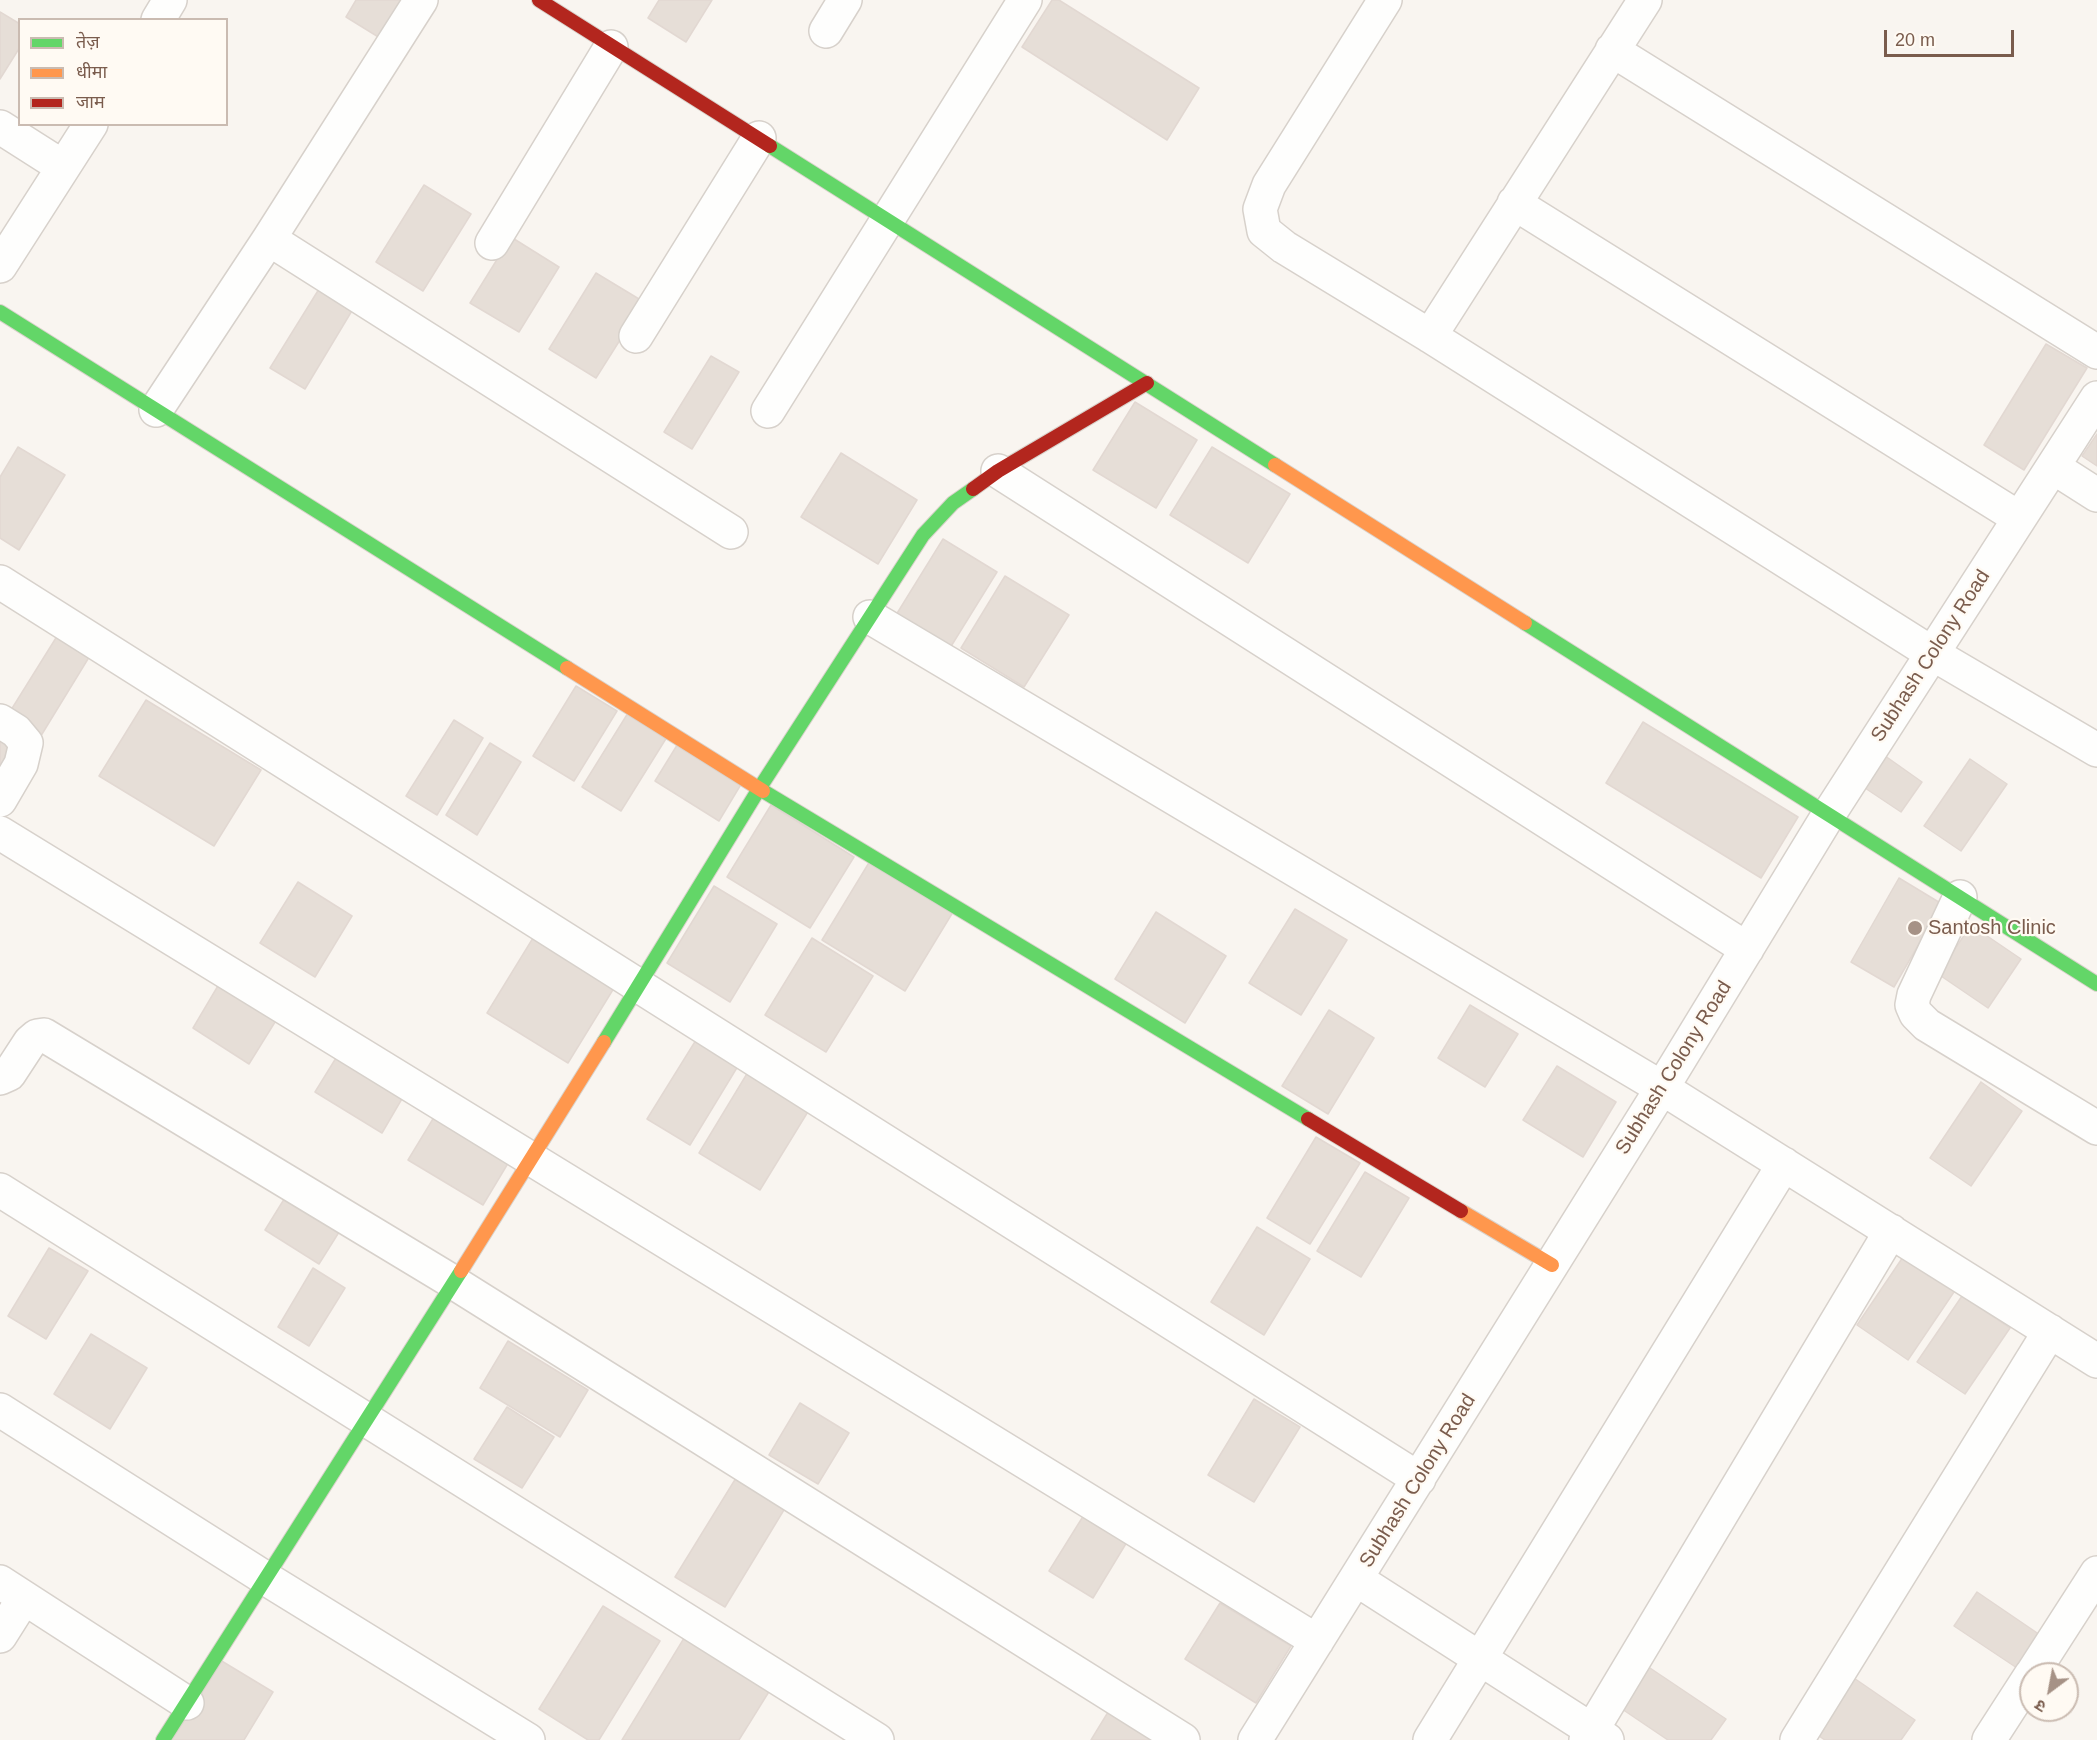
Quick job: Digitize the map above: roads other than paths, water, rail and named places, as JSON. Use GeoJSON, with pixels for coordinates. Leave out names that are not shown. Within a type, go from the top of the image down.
{"type":"FeatureCollection","features":[{"type":"Feature","properties":{"kind":"street"},"geometry":{"type":"LineString","coordinates":[[159,18],[170,0]]}},
{"type":"Feature","properties":{"kind":"street"},"geometry":{"type":"LineString","coordinates":[[156,410],[269,239],[421,0]]}},
{"type":"Feature","properties":{"kind":"street"},"geometry":{"type":"LineString","coordinates":[[539,0],[2097,984]]}},
{"type":"Feature","properties":{"kind":"street"},"geometry":{"type":"LineString","coordinates":[[826,31],[845,0]]}},
{"type":"Feature","properties":{"kind":"street"},"geometry":{"type":"LineString","coordinates":[[768,411],[1025,0]]}},
{"type":"Feature","properties":{"kind":"street"},"geometry":{"type":"LineString","coordinates":[[1385,0],[1269,185],[1260,208],[1264,231],[1284,247],[1430,336],[1933,654],[2097,750]]}},
{"type":"Feature","properties":{"kind":"street"},"geometry":{"type":"LineString","coordinates":[[1430,336],[1645,0]]}},
{"type":"Feature","properties":{"kind":"street"},"geometry":{"type":"LineString","coordinates":[[492,243],[612,47]]}},
{"type":"Feature","properties":{"kind":"street"},"geometry":{"type":"LineString","coordinates":[[1612,50],[2097,352]]}},
{"type":"Feature","properties":{"kind":"street"},"geometry":{"type":"LineString","coordinates":[[0,266],[90,126]]}},
{"type":"Feature","properties":{"kind":"street"},"geometry":{"type":"LineString","coordinates":[[0,127],[63,167]]}},
{"type":"Feature","properties":{"kind":"street"},"geometry":{"type":"LineString","coordinates":[[636,336],[759,138]]}},
{"type":"Feature","properties":{"kind":"street"},"geometry":{"type":"LineString","coordinates":[[1514,203],[2019,518]]}},
{"type":"Feature","properties":{"kind":"street"},"geometry":{"type":"LineString","coordinates":[[269,239],[731,532]]}},
{"type":"Feature","properties":{"kind":"street"},"geometry":{"type":"LineString","coordinates":[[0,312],[759,789],[1552,1265]]}},
{"type":"Feature","properties":{"kind":"street"},"geometry":{"type":"LineString","coordinates":[[163,1740],[532,1159],[759,789],[923,535],[953,503],[998,471],[1147,383]]}},
{"type":"Feature","properties":{"kind":"street","name":"Subhash Colony Road"},"geometry":{"type":"LineString","coordinates":[[1255,1740],[1662,1088],[1829,814],[2097,398]]}},
{"type":"Feature","properties":{"kind":"street"},"geometry":{"type":"LineString","coordinates":[[2053,467],[2097,495]]}},
{"type":"Feature","properties":{"kind":"street"},"geometry":{"type":"LineString","coordinates":[[998,471],[1746,949]]}},
{"type":"Feature","properties":{"kind":"street"},"geometry":{"type":"LineString","coordinates":[[0,582],[1419,1479]]}},
{"type":"Feature","properties":{"kind":"street"},"geometry":{"type":"LineString","coordinates":[[870,617],[1662,1088],[2097,1361]]}},
{"type":"Feature","properties":{"kind":"street"},"geometry":{"type":"LineString","coordinates":[[0,720],[16,731],[26,742],[21,764],[0,800]]}},
{"type":"Feature","properties":{"kind":"street"},"geometry":{"type":"LineString","coordinates":[[0,833],[1317,1641]]}},
{"type":"Feature","properties":{"kind":"street"},"geometry":{"type":"LineString","coordinates":[[1960,897],[1914,995],[1912,1005],[1916,1014],[1927,1025],[2097,1128]]}},
{"type":"Feature","properties":{"kind":"street"},"geometry":{"type":"LineString","coordinates":[[0,1078],[9,1074],[30,1042],[37,1036],[44,1035],[453,1282],[1183,1740]]}},
{"type":"Feature","properties":{"kind":"street"},"geometry":{"type":"LineString","coordinates":[[1430,1740],[1784,1164]]}},
{"type":"Feature","properties":{"kind":"street"},"geometry":{"type":"LineString","coordinates":[[0,1190],[878,1740]]}},
{"type":"Feature","properties":{"kind":"street"},"geometry":{"type":"LineString","coordinates":[[1356,1579],[1595,1737],[1891,1231]]}},
{"type":"Feature","properties":{"kind":"street"},"geometry":{"type":"LineString","coordinates":[[1797,1740],[2050,1331]]}},
{"type":"Feature","properties":{"kind":"street"},"geometry":{"type":"LineString","coordinates":[[0,1410],[265,1578],[528,1740]]}},
{"type":"Feature","properties":{"kind":"street"},"geometry":{"type":"LineString","coordinates":[[2039,1662],[2097,1573]]}},
{"type":"Feature","properties":{"kind":"street"},"geometry":{"type":"LineString","coordinates":[[0,1636],[12,1590],[187,1703]]}},
{"type":"Feature","properties":{"kind":"street"},"geometry":{"type":"LineString","coordinates":[[1989,1740],[2019,1693]]}},
{"type":"Feature","properties":{"kind":"place","name":"Santosh Clinic"},"geometry":{"type":"Point","coordinates":[1915,928]}}]}
